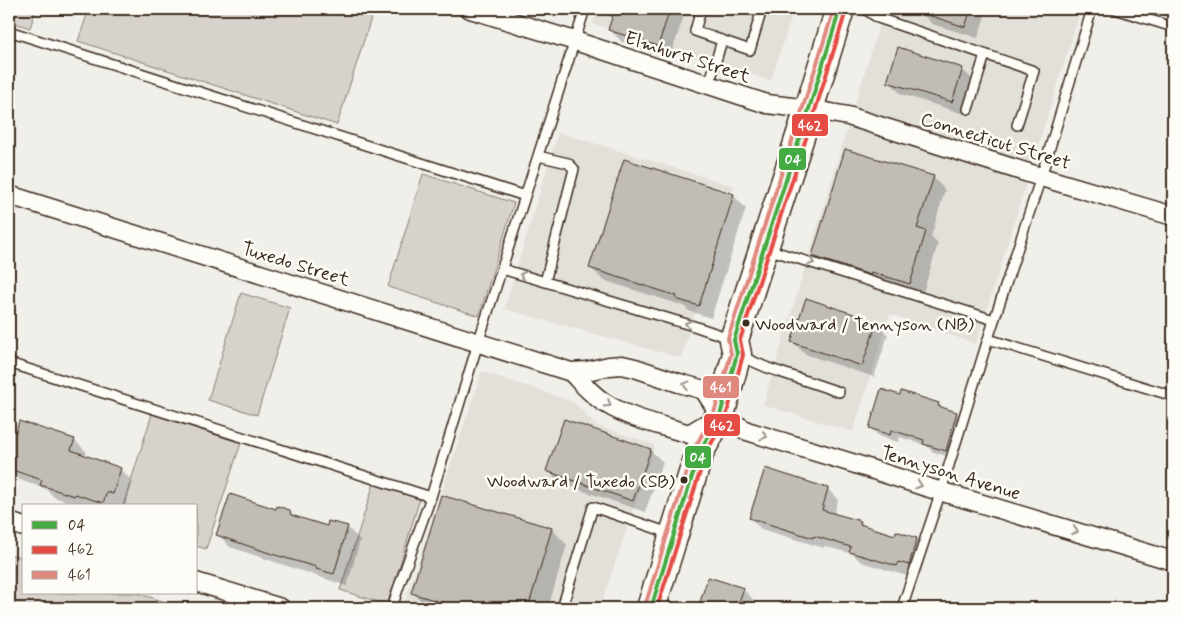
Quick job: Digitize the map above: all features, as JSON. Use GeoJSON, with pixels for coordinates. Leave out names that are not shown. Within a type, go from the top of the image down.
{"type":"FeatureCollection","features":[{"type":"Feature","properties":{"kind":"main road"},"geometry":{"type":"LineString","coordinates":[[651,608],[700,451],[720,415],[736,347],[764,248],[840,9]]}},
{"type":"Feature","properties":{"kind":"street","name":"Elmhurst Street"},"geometry":{"type":"LineString","coordinates":[[470,9],[575,41],[766,104],[810,107]]}},
{"type":"Feature","properties":{"kind":"street","name":"Connecticut Street"},"geometry":{"type":"LineString","coordinates":[[810,107],[848,116],[1041,177],[1173,216]]}},
{"type":"Feature","properties":{"kind":"street","name":"Tuxedo Street"},"geometry":{"type":"LineString","coordinates":[[9,195],[571,372],[622,365],[634,368],[679,384],[704,390],[720,415],[689,434],[626,414],[604,403],[571,372]]}},
{"type":"Feature","properties":{"kind":"street","name":"Tennyson Avenue"},"geometry":{"type":"LineString","coordinates":[[720,415],[747,431],[1173,561]]}},
{"type":"Feature","properties":{"kind":"street"},"geometry":{"type":"LineString","coordinates":[[9,522],[22,526]]}},
{"type":"Feature","properties":{"kind":"street"},"geometry":{"type":"LineString","coordinates":[[198,583],[281,608]]}},
{"type":"Feature","properties":{"kind":"lane"},"geometry":{"type":"LineString","coordinates":[[392,608],[431,497],[478,343],[585,9]]}},
{"type":"Feature","properties":{"kind":"lane"},"geometry":{"type":"LineString","coordinates":[[701,9],[695,31],[750,50],[762,9]]}},
{"type":"Feature","properties":{"kind":"lane"},"geometry":{"type":"LineString","coordinates":[[865,9],[878,18],[1034,71],[1017,125]]}},
{"type":"Feature","properties":{"kind":"lane"},"geometry":{"type":"LineString","coordinates":[[902,608],[1041,177],[1092,9]]}},
{"type":"Feature","properties":{"kind":"lane"},"geometry":{"type":"LineString","coordinates":[[1115,9],[1173,27]]}},
{"type":"Feature","properties":{"kind":"lane"},"geometry":{"type":"LineString","coordinates":[[9,31],[525,196]]}},
{"type":"Feature","properties":{"kind":"lane"},"geometry":{"type":"LineString","coordinates":[[709,85],[722,40]]}},
{"type":"Feature","properties":{"kind":"lane"},"geometry":{"type":"LineString","coordinates":[[968,109],[985,55]]}},
{"type":"Feature","properties":{"kind":"lane"},"geometry":{"type":"LineString","coordinates":[[538,156],[568,163],[574,169],[545,282]]}},
{"type":"Feature","properties":{"kind":"lane"},"geometry":{"type":"LineString","coordinates":[[764,248],[994,320]]}},
{"type":"Feature","properties":{"kind":"lane"},"geometry":{"type":"LineString","coordinates":[[502,269],[697,327],[736,347],[768,368],[839,392]]}},
{"type":"Feature","properties":{"kind":"lane"},"geometry":{"type":"LineString","coordinates":[[988,339],[1173,396]]}},
{"type":"Feature","properties":{"kind":"lane"},"geometry":{"type":"LineString","coordinates":[[9,363],[431,497]]}},
{"type":"Feature","properties":{"kind":"lane"},"geometry":{"type":"LineString","coordinates":[[562,608],[593,507],[674,534]]}},
{"type":"Feature","properties":{"kind":"shaded area"},"geometry":{"type":"Polygon","coordinates":[[[9,9],[36,9],[30,28],[9,21],[9,9]]]}},
{"type":"Feature","properties":{"kind":"shaded area"},"geometry":{"type":"Polygon","coordinates":[[[89,9],[364,9],[373,12],[337,125],[78,41],[89,9]]]}},
{"type":"Feature","properties":{"kind":"shaded area"},"geometry":{"type":"Polygon","coordinates":[[[598,9],[794,9],[771,81],[593,24],[598,9]]]}},
{"type":"Feature","properties":{"kind":"shaded area"},"geometry":{"type":"Polygon","coordinates":[[[884,9],[1081,9],[976,344],[890,314],[853,432],[763,405],[884,9]]]}},
{"type":"Feature","properties":{"kind":"shaded area"},"geometry":{"type":"Polygon","coordinates":[[[558,132],[734,186],[681,358],[504,309],[558,132]]]}},
{"type":"Feature","properties":{"kind":"shaded area"},"geometry":{"type":"Polygon","coordinates":[[[423,174],[514,203],[479,316],[388,287],[423,174]]]}},
{"type":"Feature","properties":{"kind":"shaded area"},"geometry":{"type":"Polygon","coordinates":[[[241,293],[290,308],[257,415],[208,400],[241,293]]]}},
{"type":"Feature","properties":{"kind":"shaded area"},"geometry":{"type":"Polygon","coordinates":[[[482,371],[574,402],[595,425],[655,445],[600,608],[403,608],[482,371]]]}},
{"type":"Feature","properties":{"kind":"shaded area"},"geometry":{"type":"Polygon","coordinates":[[[152,414],[241,443],[206,549],[198,547],[198,504],[124,504],[152,414]]]}},
{"type":"Feature","properties":{"kind":"shaded area"},"geometry":{"type":"Polygon","coordinates":[[[374,483],[420,498],[388,605],[340,590],[374,483]]]}},
{"type":"Feature","properties":{"kind":"shaded area"},"geometry":{"type":"Polygon","coordinates":[[[9,554],[22,557],[22,594],[140,594],[185,608],[9,608],[9,554]]]}},
{"type":"Feature","properties":{"kind":"building"},"geometry":{"type":"Polygon","coordinates":[[[615,9],[670,9],[658,46],[608,30],[615,9]]]}},
{"type":"Feature","properties":{"kind":"building"},"geometry":{"type":"Polygon","coordinates":[[[920,9],[971,9],[965,27],[919,12],[920,9]]]}},
{"type":"Feature","properties":{"kind":"building"},"geometry":{"type":"Polygon","coordinates":[[[898,47],[963,68],[952,102],[887,82],[898,47]]]}},
{"type":"Feature","properties":{"kind":"building"},"geometry":{"type":"Polygon","coordinates":[[[845,149],[934,176],[917,228],[926,231],[910,284],[871,272],[870,275],[812,256],[845,149]]]}},
{"type":"Feature","properties":{"kind":"building"},"geometry":{"type":"Polygon","coordinates":[[[624,159],[734,194],[699,306],[676,299],[677,296],[589,268],[624,159]]]}},
{"type":"Feature","properties":{"kind":"building"},"geometry":{"type":"Polygon","coordinates":[[[806,298],[877,322],[862,366],[791,342],[806,298]]]}},
{"type":"Feature","properties":{"kind":"building"},"geometry":{"type":"Polygon","coordinates":[[[881,389],[900,395],[901,391],[939,403],[938,406],[957,412],[946,451],[923,444],[924,440],[891,430],[890,435],[869,428],[881,389]]]}},
{"type":"Feature","properties":{"kind":"building"},"geometry":{"type":"Polygon","coordinates":[[[564,419],[651,449],[633,501],[546,471],[564,419]]]}},
{"type":"Feature","properties":{"kind":"building"},"geometry":{"type":"Polygon","coordinates":[[[19,421],[75,439],[71,450],[121,468],[113,494],[107,492],[103,503],[40,485],[42,480],[9,469],[9,429],[16,432],[19,421]]]}},
{"type":"Feature","properties":{"kind":"building"},"geometry":{"type":"Polygon","coordinates":[[[765,468],[828,488],[822,510],[861,521],[860,524],[895,535],[896,531],[917,538],[909,565],[898,562],[897,566],[849,552],[851,547],[814,536],[813,538],[749,518],[765,468]]]}},
{"type":"Feature","properties":{"kind":"building"},"geometry":{"type":"Polygon","coordinates":[[[230,494],[276,509],[277,506],[290,510],[291,515],[327,526],[328,521],[348,526],[334,574],[216,535],[230,494]]]}},
{"type":"Feature","properties":{"kind":"building"},"geometry":{"type":"Polygon","coordinates":[[[441,495],[552,528],[528,608],[460,608],[411,593],[441,495]]]}},
{"type":"Feature","properties":{"kind":"building"},"geometry":{"type":"Polygon","coordinates":[[[708,577],[744,588],[737,608],[698,608],[708,577]]]}},
{"type":"Feature","properties":{"kind":"transit line","name":"461"},"geometry":{"type":"LineString","coordinates":[[645,606],[694,449],[714,413],[731,354],[728,338],[834,9]]}},
{"type":"Feature","properties":{"kind":"transit line","name":"04"},"geometry":{"type":"LineString","coordinates":[[651,608],[700,451],[720,415],[737,354],[734,340],[840,9]]}},
{"type":"Feature","properties":{"kind":"transit line","name":"462"},"geometry":{"type":"LineString","coordinates":[[657,608],[706,453],[726,417],[743,355],[740,340],[846,11]]}},
{"type":"Feature","properties":{"kind":"place","name":"Woodward / Tennyson (NB)"},"geometry":{"type":"Point","coordinates":[746,323]}},
{"type":"Feature","properties":{"kind":"place","name":"Woodward / Tuxedo (SB)"},"geometry":{"type":"Point","coordinates":[684,480]}}]}
